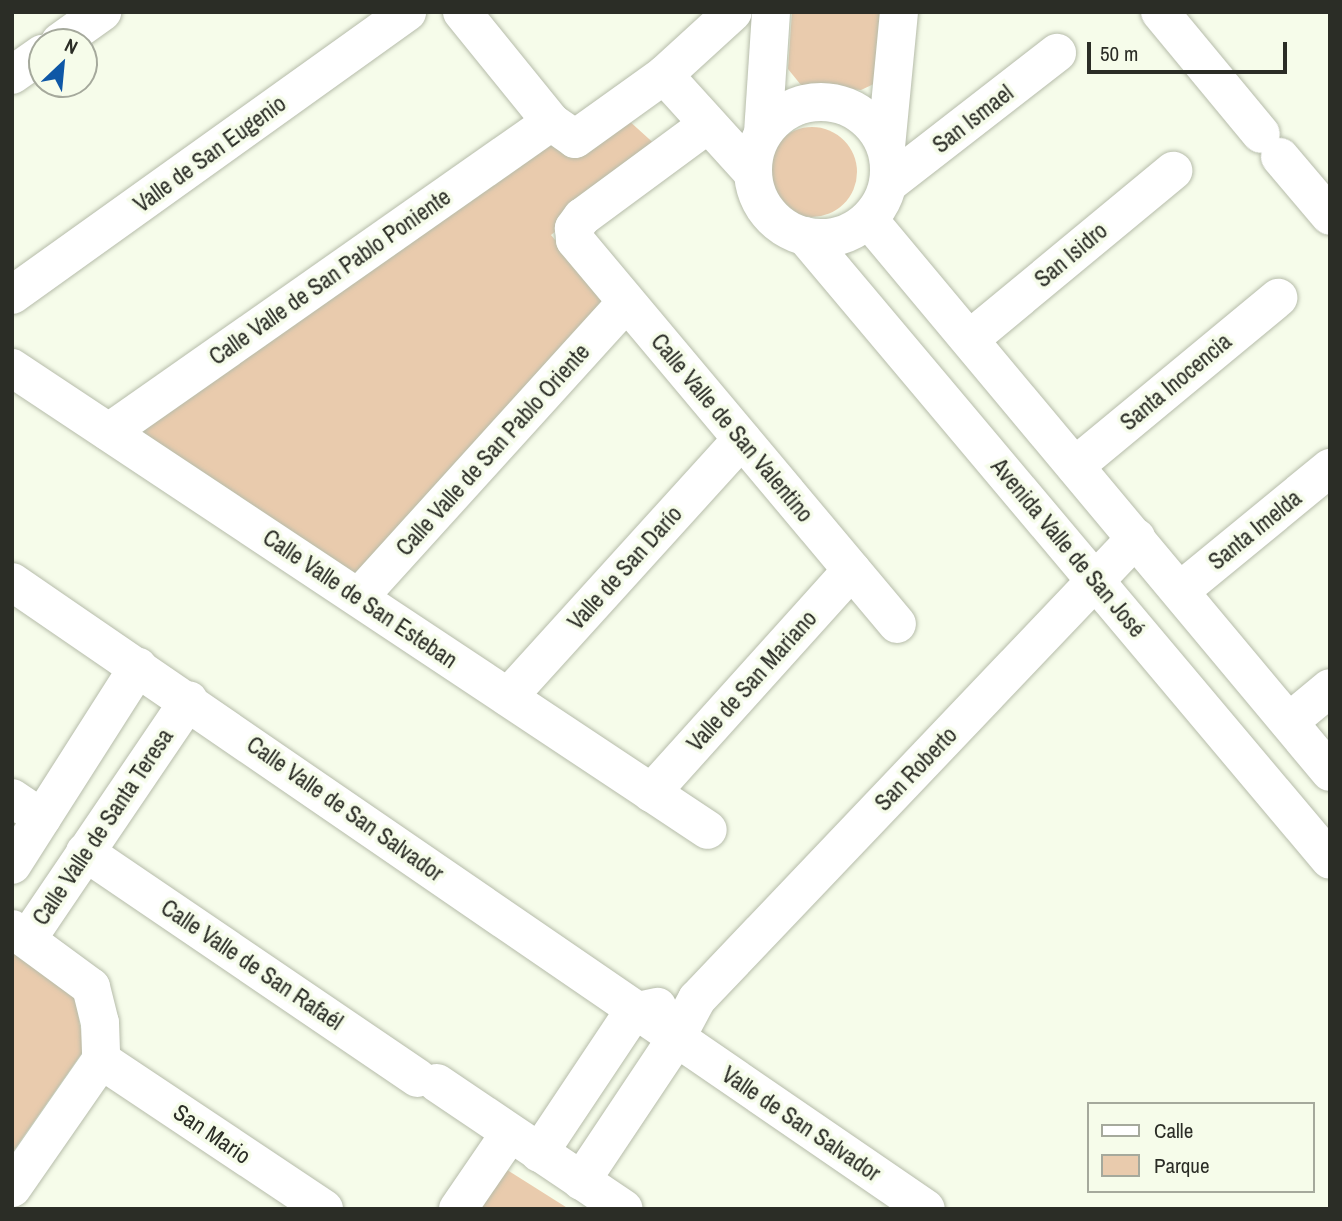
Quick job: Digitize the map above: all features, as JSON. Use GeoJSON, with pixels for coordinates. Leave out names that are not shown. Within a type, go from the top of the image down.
{"type":"FeatureCollection","features":[{"type":"Feature","properties":{"kind":"street"},"geometry":{"type":"LineString","coordinates":[[80,28],[102,12]]}},
{"type":"Feature","properties":{"kind":"street","name":"Valle de San Eugenio"},"geometry":{"type":"LineString","coordinates":[[12,296],[407,12]]}},
{"type":"Feature","properties":{"kind":"street"},"geometry":{"type":"LineString","coordinates":[[462,12],[562,130]]}},
{"type":"Feature","properties":{"kind":"street","name":"Calle Valle de San Pablo Poniente"},"geometry":{"type":"LineString","coordinates":[[108,432],[562,130],[583,137],[663,75],[733,12]]}},
{"type":"Feature","properties":{"kind":"street"},"geometry":{"type":"LineString","coordinates":[[752,172],[763,133],[771,12]]}},
{"type":"Feature","properties":{"kind":"street"},"geometry":{"type":"LineString","coordinates":[[663,75],[752,172],[766,210],[783,227],[805,236],[839,236],[869,220],[888,184],[886,147],[899,12]]}},
{"type":"Feature","properties":{"kind":"street"},"geometry":{"type":"LineString","coordinates":[[1160,12],[1330,216]]}},
{"type":"Feature","properties":{"kind":"street","name":"San Ismael"},"geometry":{"type":"LineString","coordinates":[[888,184],[1057,53]]}},
{"type":"Feature","properties":{"kind":"street"},"geometry":{"type":"LineString","coordinates":[[12,75],[28,64]]}},
{"type":"Feature","properties":{"kind":"street"},"geometry":{"type":"LineString","coordinates":[[763,133],[781,115],[803,104],[829,102],[853,110],[873,125],[886,147]]}},
{"type":"Feature","properties":{"kind":"street","name":"Calle Valle de San Valentino"},"geometry":{"type":"LineString","coordinates":[[707,125],[582,217],[574,229],[575,240],[897,624]]}},
{"type":"Feature","properties":{"kind":"street","name":"San Isidro"},"geometry":{"type":"LineString","coordinates":[[970,339],[1173,171]]}},
{"type":"Feature","properties":{"kind":"street"},"geometry":{"type":"LineString","coordinates":[[869,220],[1289,722],[1327,763]]}},
{"type":"Feature","properties":{"kind":"street","name":"Avenida Valle de San José"},"geometry":{"type":"LineString","coordinates":[[805,236],[1330,860]]}},
{"type":"Feature","properties":{"kind":"street","name":"Santa Inocencia"},"geometry":{"type":"LineString","coordinates":[[1075,466],[1278,298]]}},
{"type":"Feature","properties":{"kind":"street","name":"Calle Valle de San Pablo Oriente"},"geometry":{"type":"LineString","coordinates":[[359,597],[626,303]]}},
{"type":"Feature","properties":{"kind":"street","name":"Calle Valle de San Esteban"},"geometry":{"type":"LineString","coordinates":[[12,368],[708,831]]}},
{"type":"Feature","properties":{"kind":"street","name":"Valle de San Darío"},"geometry":{"type":"LineString","coordinates":[[508,697],[741,439]]}},
{"type":"Feature","properties":{"kind":"street","name":"Santa Imelda"},"geometry":{"type":"LineString","coordinates":[[1180,591],[1330,468]]}},
{"type":"Feature","properties":{"kind":"street","name":"San Roberto"},"geometry":{"type":"LineString","coordinates":[[582,1181],[675,1040],[697,999],[1136,538]]}},
{"type":"Feature","properties":{"kind":"street","name":"Valle de San Mariano"},"geometry":{"type":"LineString","coordinates":[[651,793],[852,570]]}},
{"type":"Feature","properties":{"kind":"street","name":"Calle Valle de San Salvador"},"geometry":{"type":"LineString","coordinates":[[12,582],[189,700],[675,1040]]}},
{"type":"Feature","properties":{"kind":"street"},"geometry":{"type":"LineString","coordinates":[[12,865],[27,808],[138,667]]}},
{"type":"Feature","properties":{"kind":"street"},"geometry":{"type":"LineString","coordinates":[[1289,722],[1330,688]]}},
{"type":"Feature","properties":{"kind":"street","name":"Calle Valle de Santa Teresa"},"geometry":{"type":"LineString","coordinates":[[20,933],[85,852],[189,700]]}},
{"type":"Feature","properties":{"kind":"street","name":"Calle Valle de San Rafaél"},"geometry":{"type":"LineString","coordinates":[[85,852],[619,1207]]}},
{"type":"Feature","properties":{"kind":"street"},"geometry":{"type":"LineString","coordinates":[[12,1188],[101,1060],[100,1023],[91,987],[20,933]]}},
{"type":"Feature","properties":{"kind":"street"},"geometry":{"type":"LineString","coordinates":[[458,1209],[525,1143],[609,1048],[633,1012],[697,999]]}},
{"type":"Feature","properties":{"kind":"street","name":"Valle de San Salvador"},"geometry":{"type":"LineString","coordinates":[[675,1040],[926,1209]]}},
{"type":"Feature","properties":{"kind":"street"},"geometry":{"type":"LineString","coordinates":[[609,1048],[652,1076]]}},
{"type":"Feature","properties":{"kind":"street","name":"San Mario"},"geometry":{"type":"LineString","coordinates":[[101,1060],[324,1209]]}},
{"type":"Feature","properties":{"kind":"street"},"geometry":{"type":"LineString","coordinates":[[12,1198],[29,1209]]}},
{"type":"Feature","properties":{"kind":"green space"},"geometry":{"type":"Polygon","coordinates":[[[792,12],[887,12],[878,82],[861,90],[801,85],[788,69],[792,12]]]}},
{"type":"Feature","properties":{"kind":"green space"},"geometry":{"type":"Polygon","coordinates":[[[627,119],[659,148],[551,235],[610,306],[357,578],[142,432],[554,131],[627,119]]]}},
{"type":"Feature","properties":{"kind":"green space"},"geometry":{"type":"Polygon","coordinates":[[[812,127],[829,130],[844,140],[854,155],[857,172],[854,189],[844,204],[829,214],[812,217],[795,214],[780,204],[770,189],[767,172],[770,155],[780,140],[795,130],[812,127]]]}},
{"type":"Feature","properties":{"kind":"green space"},"geometry":{"type":"Polygon","coordinates":[[[12,952],[75,995],[84,1050],[12,1153],[12,952]]]}},
{"type":"Feature","properties":{"kind":"green space"},"geometry":{"type":"Polygon","coordinates":[[[504,1168],[569,1209],[476,1209],[504,1168]]]}}]}
